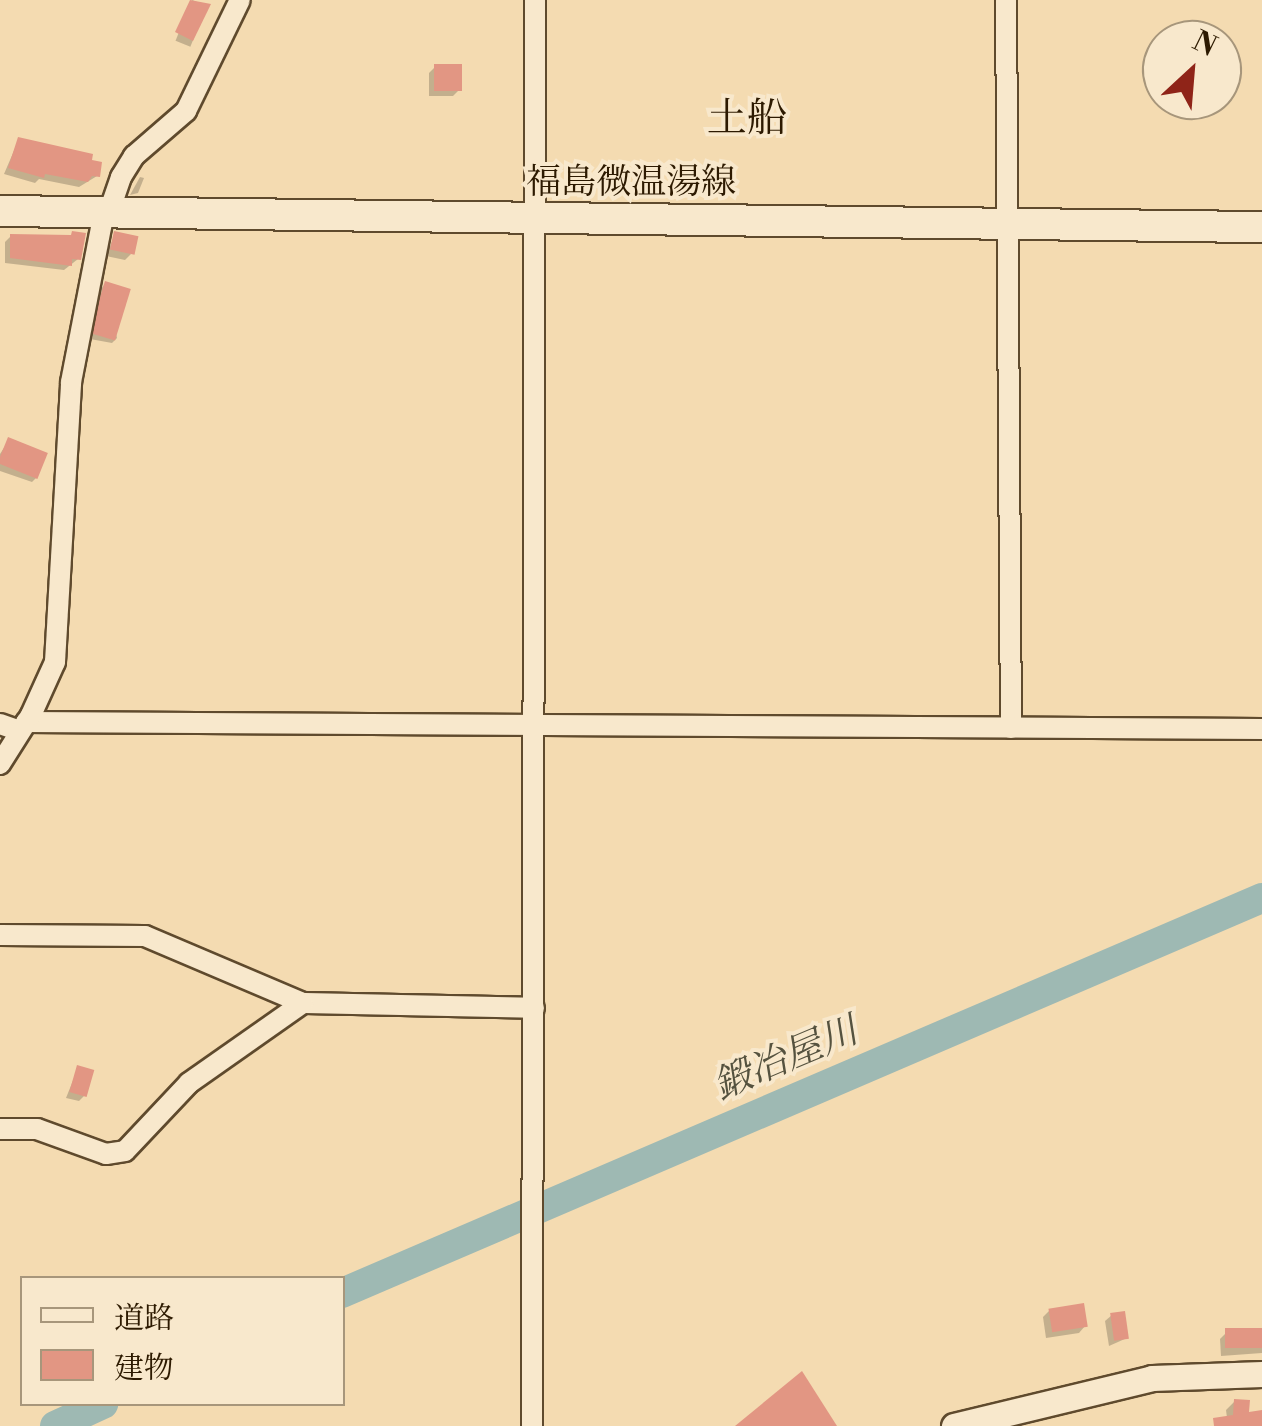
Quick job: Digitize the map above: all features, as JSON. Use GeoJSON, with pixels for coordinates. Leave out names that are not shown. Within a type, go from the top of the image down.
{"type":"FeatureCollection","features":[{"type":"Feature","properties":{"kind":"main road","name":"福島微温湯線"},"geometry":{"type":"LineString","coordinates":[[0,211],[1262,227]]}},
{"type":"Feature","properties":{"kind":"street"},"geometry":{"type":"LineString","coordinates":[[0,764],[16,726],[52,672],[58,650],[71,382],[106,212],[120,177],[134,156],[186,111],[240,0]]}},
{"type":"Feature","properties":{"kind":"street"},"geometry":{"type":"LineString","coordinates":[[532,1426],[535,0]]}},
{"type":"Feature","properties":{"kind":"street"},"geometry":{"type":"LineString","coordinates":[[1006,0],[1004,224],[1011,728]]}},
{"type":"Feature","properties":{"kind":"street"},"geometry":{"type":"LineString","coordinates":[[16,726],[1262,729]]}},
{"type":"Feature","properties":{"kind":"street"},"geometry":{"type":"LineString","coordinates":[[0,934],[145,936],[303,1003],[534,1008]]}},
{"type":"Feature","properties":{"kind":"street"},"geometry":{"type":"LineString","coordinates":[[0,1129],[37,1128],[106,1154],[125,1151],[189,1083],[303,1003]]}},
{"type":"Feature","properties":{"kind":"street"},"geometry":{"type":"LineString","coordinates":[[954,1426],[1152,1378],[1262,1374]]}},
{"type":"Feature","properties":{"kind":"building"},"geometry":{"type":"Polygon","coordinates":[[[190,0],[211,4],[193,41],[175,32],[190,0]]]}},
{"type":"Feature","properties":{"kind":"building"},"geometry":{"type":"Polygon","coordinates":[[[434,64],[462,64],[462,91],[434,91],[434,64]]]}},
{"type":"Feature","properties":{"kind":"building"},"geometry":{"type":"Polygon","coordinates":[[[18,137],[93,154],[92,160],[102,162],[100,177],[92,176],[88,182],[45,174],[44,178],[8,168],[18,137]]]}},
{"type":"Feature","properties":{"kind":"building"},"geometry":{"type":"Polygon","coordinates":[[[72,231],[86,233],[81,260],[72,259],[72,266],[10,258],[10,234],[71,235],[72,231]]]}},
{"type":"Feature","properties":{"kind":"building"},"geometry":{"type":"Polygon","coordinates":[[[114,231],[138,236],[135,255],[110,250],[114,231]]]}},
{"type":"Feature","properties":{"kind":"building"},"geometry":{"type":"Polygon","coordinates":[[[105,281],[131,289],[115,341],[89,333],[105,281]]]}},
{"type":"Feature","properties":{"kind":"building"},"geometry":{"type":"Polygon","coordinates":[[[8,437],[48,453],[37,479],[0,464],[8,437]]]}},
{"type":"Feature","properties":{"kind":"building"},"geometry":{"type":"Polygon","coordinates":[[[77,1065],[94,1070],[87,1097],[69,1092],[77,1065]]]}},
{"type":"Feature","properties":{"kind":"building"},"geometry":{"type":"Polygon","coordinates":[[[1084,1303],[1088,1327],[1052,1332],[1048,1309],[1084,1303]]]}},
{"type":"Feature","properties":{"kind":"building"},"geometry":{"type":"Polygon","coordinates":[[[1125,1311],[1129,1339],[1114,1341],[1110,1313],[1125,1311]]]}},
{"type":"Feature","properties":{"kind":"building"},"geometry":{"type":"Polygon","coordinates":[[[1225,1328],[1262,1328],[1262,1348],[1225,1348],[1225,1328]]]}},
{"type":"Feature","properties":{"kind":"building"},"geometry":{"type":"Polygon","coordinates":[[[802,1371],[837,1426],[735,1426],[802,1371]]]}},
{"type":"Feature","properties":{"kind":"building"},"geometry":{"type":"Polygon","coordinates":[[[1234,1399],[1250,1400],[1249,1412],[1262,1410],[1262,1426],[1214,1426],[1213,1418],[1233,1415],[1234,1399]]]}},
{"type":"Feature","properties":{"kind":"waterway","name":"鍛冶屋川"},"geometry":{"type":"LineString","coordinates":[[345,1292],[1262,898]]}},
{"type":"Feature","properties":{"kind":"waterway","name":"鍛冶屋川"},"geometry":{"type":"LineString","coordinates":[[55,1426],[99,1406]]}},
{"type":"Feature","properties":{"kind":"district","name":"土船"},"geometry":{"type":"Point","coordinates":[747,119]}}]}
